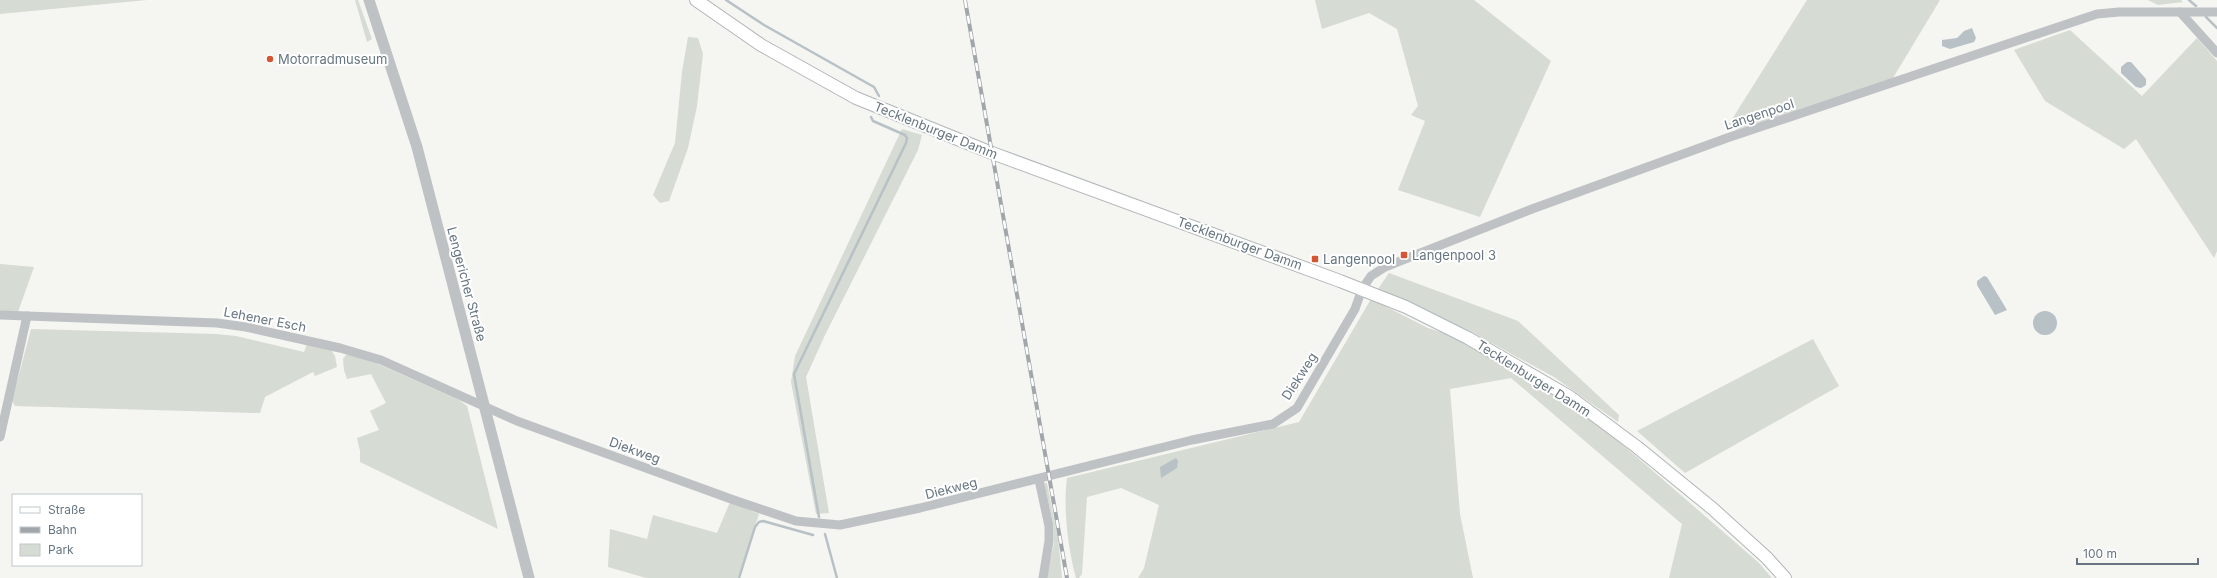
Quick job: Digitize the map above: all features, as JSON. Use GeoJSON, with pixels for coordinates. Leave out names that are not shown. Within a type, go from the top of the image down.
{"type":"FeatureCollection","features":[{"type":"Feature","properties":{"kind":"main road","name":"Tecklenburger Damm"},"geometry":{"type":"LineString","coordinates":[[696,0],[761,45],[856,98],[992,153],[1362,289],[1406,307],[1468,338],[1570,397],[1637,447],[1713,509],[1768,558],[1785,578]]}},
{"type":"Feature","properties":{"kind":"street","name":"Lengericher Straße"},"geometry":{"type":"LineString","coordinates":[[369,0],[417,147],[529,578]]}},
{"type":"Feature","properties":{"kind":"street","name":"Langenpool"},"geometry":{"type":"LineString","coordinates":[[1362,289],[1371,276],[1385,267],[1532,209],[1728,138],[2097,14],[2119,12],[2217,12]]}},
{"type":"Feature","properties":{"kind":"street"},"geometry":{"type":"LineString","coordinates":[[2180,12],[2217,53]]}},
{"type":"Feature","properties":{"kind":"street","name":"Diekweg"},"geometry":{"type":"LineString","coordinates":[[485,406],[517,421],[771,514],[796,521],[820,525],[840,525],[1039,480],[1192,440],[1273,424],[1297,408],[1306,395],[1355,309],[1362,289]]}},
{"type":"Feature","properties":{"kind":"street","name":"Lehener Esch"},"geometry":{"type":"LineString","coordinates":[[0,315],[217,323],[246,327],[354,351],[381,360],[485,406]]}},
{"type":"Feature","properties":{"kind":"street"},"geometry":{"type":"LineString","coordinates":[[0,437],[27,316]]}},
{"type":"Feature","properties":{"kind":"street"},"geometry":{"type":"LineString","coordinates":[[1039,480],[1049,526],[1050,541],[1043,578]]}},
{"type":"Feature","properties":{"kind":"green space"},"geometry":{"type":"Polygon","coordinates":[[[0,0],[147,0],[0,14],[0,0]]]}},
{"type":"Feature","properties":{"kind":"green space"},"geometry":{"type":"Polygon","coordinates":[[[355,0],[358,0],[372,39],[367,42],[355,0]]]}},
{"type":"Feature","properties":{"kind":"green space"},"geometry":{"type":"Polygon","coordinates":[[[1315,0],[1474,0],[1551,61],[1480,217],[1398,190],[1425,121],[1411,115],[1418,106],[1397,29],[1369,13],[1322,29],[1315,0]]]}},
{"type":"Feature","properties":{"kind":"green space"},"geometry":{"type":"Polygon","coordinates":[[[1807,0],[1940,0],[1893,78],[1736,130],[1729,124],[1807,0]]]}},
{"type":"Feature","properties":{"kind":"green space"},"geometry":{"type":"Polygon","coordinates":[[[2148,0],[2181,0],[2183,2],[2158,5],[2148,0]]]}},
{"type":"Feature","properties":{"kind":"green space"},"geometry":{"type":"Polygon","coordinates":[[[2070,30],[2142,96],[2197,38],[2217,61],[2217,251],[2214,258],[2136,139],[2124,149],[2045,101],[2014,50],[2070,30]]]}},
{"type":"Feature","properties":{"kind":"green space"},"geometry":{"type":"Polygon","coordinates":[[[688,37],[698,38],[703,54],[697,106],[688,148],[669,201],[660,203],[653,195],[675,143],[682,72],[688,37]]]}},
{"type":"Feature","properties":{"kind":"green space"},"geometry":{"type":"Polygon","coordinates":[[[902,129],[922,135],[918,150],[825,335],[806,377],[829,513],[816,514],[791,382],[795,356],[902,129]]]}},
{"type":"Feature","properties":{"kind":"green space"},"geometry":{"type":"Polygon","coordinates":[[[0,264],[34,267],[18,312],[0,311],[0,264]]]}},
{"type":"Feature","properties":{"kind":"green space"},"geometry":{"type":"Polygon","coordinates":[[[1389,273],[1518,321],[1619,415],[1618,422],[1554,377],[1470,331],[1378,289],[1389,273]]]}},
{"type":"Feature","properties":{"kind":"green space"},"geometry":{"type":"Polygon","coordinates":[[[1371,299],[1428,328],[1456,337],[1551,391],[1615,438],[1758,562],[1772,578],[1669,578],[1682,524],[1511,378],[1450,389],[1460,514],[1473,578],[1138,578],[1144,568],[1159,505],[1121,488],[1087,497],[1082,574],[1079,578],[1076,578],[1067,528],[1067,478],[1299,422],[1371,299]]]}},
{"type":"Feature","properties":{"kind":"green space"},"geometry":{"type":"Polygon","coordinates":[[[31,329],[216,334],[236,336],[304,352],[307,344],[331,350],[335,356],[337,367],[315,376],[313,372],[265,397],[260,413],[15,406],[12,401],[31,329]]]}},
{"type":"Feature","properties":{"kind":"green space"},"geometry":{"type":"Polygon","coordinates":[[[1813,339],[1839,386],[1685,473],[1637,431],[1813,339]]]}},
{"type":"Feature","properties":{"kind":"green space"},"geometry":{"type":"Polygon","coordinates":[[[350,353],[356,354],[459,400],[467,406],[498,529],[360,462],[360,451],[357,438],[379,430],[370,411],[386,403],[371,374],[347,379],[343,359],[350,353]]]}},
{"type":"Feature","properties":{"kind":"green space"},"geometry":{"type":"Polygon","coordinates":[[[1044,483],[1047,483],[1058,539],[1062,578],[1047,578],[1054,543],[1054,526],[1044,483]]]}},
{"type":"Feature","properties":{"kind":"green space"},"geometry":{"type":"Polygon","coordinates":[[[730,502],[759,514],[738,578],[646,578],[608,567],[610,529],[647,539],[653,515],[717,533],[730,502]]]}},
{"type":"Feature","properties":{"kind":"shaded area"},"geometry":{"type":"Polygon","coordinates":[[[1972,28],[1976,38],[1974,42],[1950,49],[1942,46],[1942,40],[1957,38],[1964,31],[1972,28]]]}},
{"type":"Feature","properties":{"kind":"shaded area"},"geometry":{"type":"Polygon","coordinates":[[[2127,62],[2131,62],[2146,79],[2146,85],[2141,88],[2136,87],[2121,73],[2121,67],[2127,62]]]}},
{"type":"Feature","properties":{"kind":"shaded area"},"geometry":{"type":"Polygon","coordinates":[[[1984,276],[1987,277],[2007,310],[1995,315],[1977,285],[1977,281],[1984,276]]]}},
{"type":"Feature","properties":{"kind":"shaded area"},"geometry":{"type":"Polygon","coordinates":[[[2045,311],[2054,314],[2057,323],[2054,332],[2045,335],[2036,332],[2033,323],[2036,314],[2045,311]]]}},
{"type":"Feature","properties":{"kind":"shaded area"},"geometry":{"type":"Polygon","coordinates":[[[1176,458],[1178,461],[1177,468],[1161,478],[1160,467],[1176,458]]]}},
{"type":"Feature","properties":{"kind":"waterway"},"geometry":{"type":"LineString","coordinates":[[726,0],[764,25],[874,87],[879,96]]}},
{"type":"Feature","properties":{"kind":"waterway"},"geometry":{"type":"LineString","coordinates":[[2189,0],[2196,6]]}},
{"type":"Feature","properties":{"kind":"waterway"},"geometry":{"type":"LineString","coordinates":[[2206,17],[2217,28]]}},
{"type":"Feature","properties":{"kind":"waterway"},"geometry":{"type":"LineString","coordinates":[[819,517],[794,374],[906,143],[907,138],[905,135],[873,121],[871,117]]}},
{"type":"Feature","properties":{"kind":"waterway"},"geometry":{"type":"LineString","coordinates":[[739,578],[755,527],[759,522],[763,521],[813,535]]}},
{"type":"Feature","properties":{"kind":"waterway"},"geometry":{"type":"LineString","coordinates":[[825,534],[837,578]]}},
{"type":"Feature","properties":{"kind":"railway"},"geometry":{"type":"LineString","coordinates":[[965,0],[1067,578]]}},
{"type":"Feature","properties":{"kind":"place","name":"Motorradmuseum"},"geometry":{"type":"Point","coordinates":[270,59]}},
{"type":"Feature","properties":{"kind":"place","name":"Langenpool 3"},"geometry":{"type":"Point","coordinates":[1404,255]}},
{"type":"Feature","properties":{"kind":"place","name":"Langenpool"},"geometry":{"type":"Point","coordinates":[1315,259]}}]}
